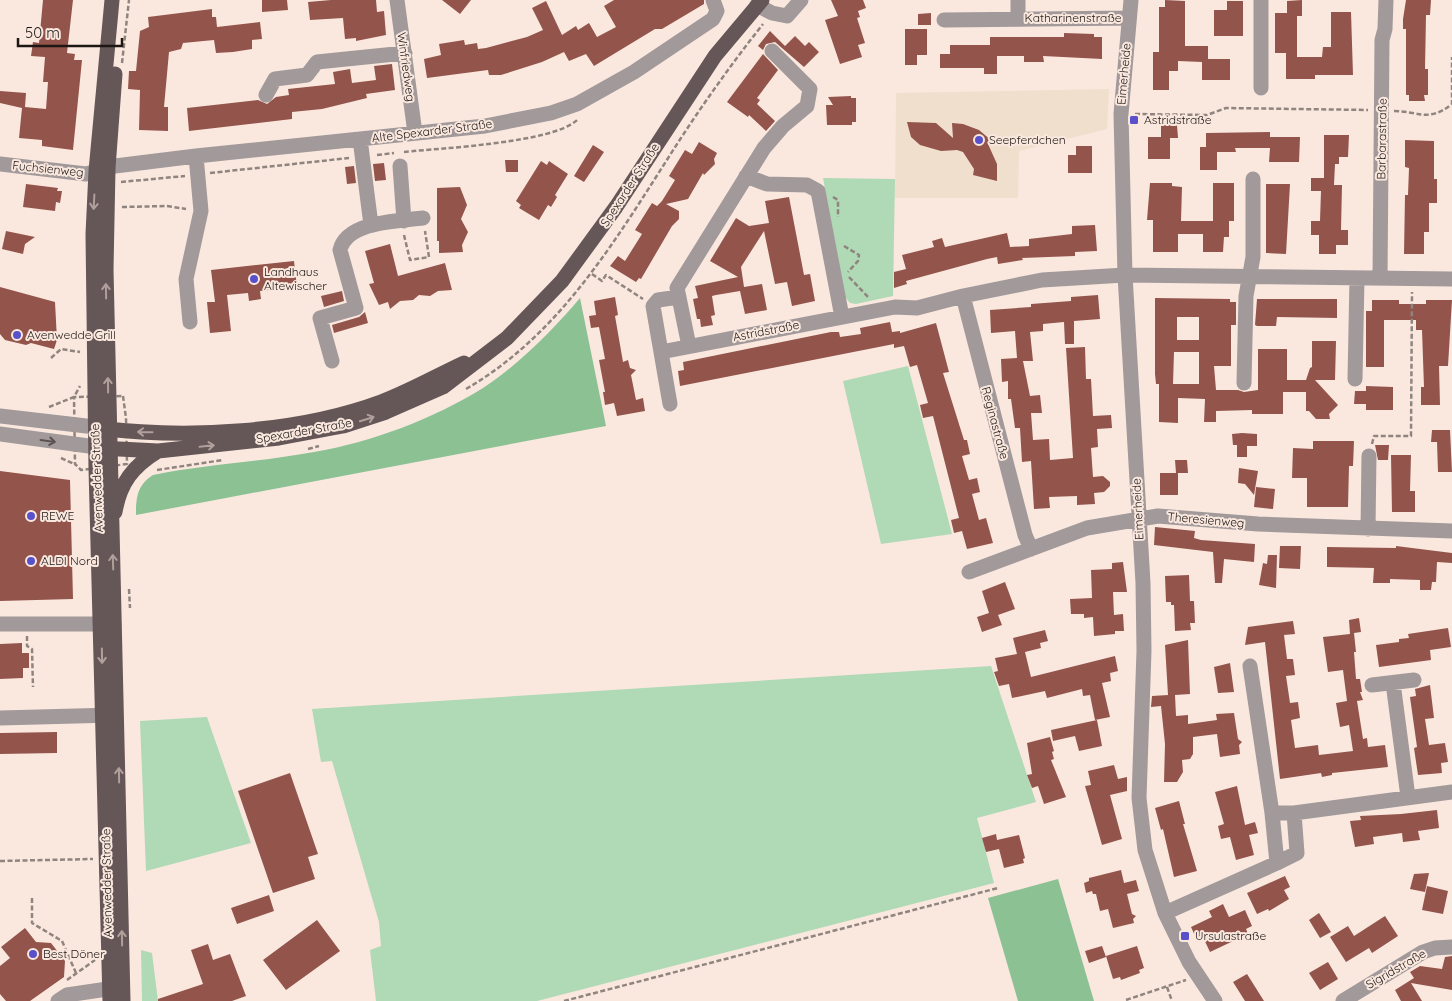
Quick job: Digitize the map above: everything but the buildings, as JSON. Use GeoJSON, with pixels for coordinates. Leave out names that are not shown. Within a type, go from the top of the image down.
{"type":"FeatureCollection","features":[{"type":"Feature","properties":{"kind":"main road","name":"Avenwedder Straße"},"geometry":{"type":"LineString","coordinates":[[112,0],[102,170],[106,270],[102,448],[111,715],[116,994]]}},
{"type":"Feature","properties":{"kind":"main road","name":"Avenwedder Straße"},"geometry":{"type":"LineString","coordinates":[[102,170],[121,0]]}},
{"type":"Feature","properties":{"kind":"main road","name":"Spexarder Straße"},"geometry":{"type":"LineString","coordinates":[[102,448],[158,451],[279,438],[343,426],[386,412],[443,387],[507,338],[568,274],[616,207],[715,56],[759,2]]}},
{"type":"Feature","properties":{"kind":"main road","name":"Spexarder Straße"},"geometry":{"type":"LineString","coordinates":[[102,428],[126,432],[181,433],[278,426],[308,421],[344,414],[382,402],[482,356]]}},
{"type":"Feature","properties":{"kind":"main road","name":"Avenwedder Straße"},"geometry":{"type":"LineString","coordinates":[[102,448],[112,534],[108,624]]}},
{"type":"Feature","properties":{"kind":"main road"},"geometry":{"type":"LineString","coordinates":[[112,534],[116,503],[125,479],[132,470],[158,451]]}},
{"type":"Feature","properties":{"kind":"street","name":"Winfriedweg"},"geometry":{"type":"LineString","coordinates":[[397,0],[415,133]]}},
{"type":"Feature","properties":{"kind":"street"},"geometry":{"type":"LineString","coordinates":[[759,2],[772,13],[787,16],[801,0]]}},
{"type":"Feature","properties":{"kind":"street","name":"Katharinenstraße"},"geometry":{"type":"LineString","coordinates":[[1018,0],[1018,18]]}},
{"type":"Feature","properties":{"kind":"street","name":"Eimerheide"},"geometry":{"type":"LineString","coordinates":[[1131,0],[1121,114],[1125,275],[1139,518],[1144,645],[1139,798],[1145,850],[1165,913],[1197,974],[1215,1001]]}},
{"type":"Feature","properties":{"kind":"street"},"geometry":{"type":"LineString","coordinates":[[1260,88],[1261,0]]}},
{"type":"Feature","properties":{"kind":"street","name":"Barbarastraße"},"geometry":{"type":"LineString","coordinates":[[1380,278],[1382,40],[1385,29],[1386,0]]}},
{"type":"Feature","properties":{"kind":"street","name":"Alte Spexarder Straße"},"geometry":{"type":"LineString","coordinates":[[102,170],[196,156],[485,126],[551,113],[577,104],[634,72],[713,19],[717,12],[714,2]]}},
{"type":"Feature","properties":{"kind":"street","name":"Katharinenstraße"},"geometry":{"type":"LineString","coordinates":[[944,20],[1129,18]]}},
{"type":"Feature","properties":{"kind":"street"},"geometry":{"type":"LineString","coordinates":[[689,346],[677,288],[764,148],[783,126],[807,106],[810,89],[772,50]]}},
{"type":"Feature","properties":{"kind":"street"},"geometry":{"type":"LineString","coordinates":[[266,95],[275,78],[308,75],[316,62],[405,53]]}},
{"type":"Feature","properties":{"kind":"street"},"geometry":{"type":"LineString","coordinates":[[360,139],[371,225]]}},
{"type":"Feature","properties":{"kind":"street"},"geometry":{"type":"LineString","coordinates":[[190,322],[186,279],[201,211],[196,156]]}},
{"type":"Feature","properties":{"kind":"street","name":"Fuchsienweg"},"geometry":{"type":"LineString","coordinates":[[0,164],[86,174],[102,170]]}},
{"type":"Feature","properties":{"kind":"street"},"geometry":{"type":"LineString","coordinates":[[400,166],[402,221]]}},
{"type":"Feature","properties":{"kind":"street"},"geometry":{"type":"LineString","coordinates":[[746,176],[767,184],[807,185],[818,191],[842,317]]}},
{"type":"Feature","properties":{"kind":"street"},"geometry":{"type":"LineString","coordinates":[[1244,383],[1246,296],[1252,257],[1253,179]]}},
{"type":"Feature","properties":{"kind":"street"},"geometry":{"type":"LineString","coordinates":[[332,361],[320,318],[356,308],[340,250],[342,243],[348,236],[371,225],[423,218]]}},
{"type":"Feature","properties":{"kind":"street","name":"Astridstraße"},"geometry":{"type":"LineString","coordinates":[[661,352],[895,307],[918,308],[962,296],[1042,280],[1125,275],[1452,279]]}},
{"type":"Feature","properties":{"kind":"street"},"geometry":{"type":"LineString","coordinates":[[1355,379],[1357,278]]}},
{"type":"Feature","properties":{"kind":"street","name":"Reginastraße"},"geometry":{"type":"LineString","coordinates":[[962,296],[1025,535],[1031,549]]}},
{"type":"Feature","properties":{"kind":"street"},"geometry":{"type":"LineString","coordinates":[[670,404],[652,306],[658,300],[679,297]]}},
{"type":"Feature","properties":{"kind":"street"},"geometry":{"type":"LineString","coordinates":[[0,416],[102,428]]}},
{"type":"Feature","properties":{"kind":"street"},"geometry":{"type":"LineString","coordinates":[[0,434],[102,448]]}},
{"type":"Feature","properties":{"kind":"street"},"geometry":{"type":"LineString","coordinates":[[1368,529],[1369,456]]}},
{"type":"Feature","properties":{"kind":"street","name":"Theresienweg"},"geometry":{"type":"LineString","coordinates":[[969,572],[1087,528],[1158,516],[1258,524],[1452,531]]}},
{"type":"Feature","properties":{"kind":"street"},"geometry":{"type":"LineString","coordinates":[[0,624],[108,624]]}},
{"type":"Feature","properties":{"kind":"street"},"geometry":{"type":"LineString","coordinates":[[1250,666],[1272,813],[1277,863]]}},
{"type":"Feature","properties":{"kind":"street"},"geometry":{"type":"LineString","coordinates":[[1372,685],[1414,680]]}},
{"type":"Feature","properties":{"kind":"street"},"geometry":{"type":"LineString","coordinates":[[1393,683],[1408,798]]}},
{"type":"Feature","properties":{"kind":"street"},"geometry":{"type":"LineString","coordinates":[[0,718],[111,715]]}},
{"type":"Feature","properties":{"kind":"street"},"geometry":{"type":"LineString","coordinates":[[1272,813],[1294,813],[1452,792]]}},
{"type":"Feature","properties":{"kind":"street"},"geometry":{"type":"LineString","coordinates":[[1165,913],[1297,853],[1294,813]]}},
{"type":"Feature","properties":{"kind":"street","name":"Sigridstraße"},"geometry":{"type":"LineString","coordinates":[[1343,1001],[1423,952],[1435,948],[1452,947]]}},
{"type":"Feature","properties":{"kind":"street"},"geometry":{"type":"LineString","coordinates":[[58,1001],[67,995],[116,994]]}},
{"type":"Feature","properties":{"kind":"path"},"geometry":{"type":"LineString","coordinates":[[458,394],[480,381],[534,337],[552,320],[592,274],[726,71],[772,13]]}},
{"type":"Feature","properties":{"kind":"path"},"geometry":{"type":"LineString","coordinates":[[1121,114],[1207,115],[1226,108],[1401,111],[1422,116],[1444,110],[1452,104],[1452,57]]}},
{"type":"Feature","properties":{"kind":"path"},"geometry":{"type":"LineString","coordinates":[[819,196],[828,195],[838,200],[838,224]]}},
{"type":"Feature","properties":{"kind":"path"},"geometry":{"type":"LineString","coordinates":[[118,207],[167,206],[201,211]]}},
{"type":"Feature","properties":{"kind":"path"},"geometry":{"type":"LineString","coordinates":[[402,221],[410,260],[430,257],[423,218]]}},
{"type":"Feature","properties":{"kind":"path"},"geometry":{"type":"LineString","coordinates":[[841,242],[846,249],[859,255],[858,261],[847,273],[854,284],[868,295],[873,311]]}},
{"type":"Feature","properties":{"kind":"path"},"geometry":{"type":"LineString","coordinates":[[592,274],[602,281],[606,275],[652,306]]}},
{"type":"Feature","properties":{"kind":"path"},"geometry":{"type":"LineString","coordinates":[[1369,456],[1374,436],[1411,436],[1412,278]]}},
{"type":"Feature","properties":{"kind":"path"},"geometry":{"type":"LineString","coordinates":[[50,358],[61,349],[80,352]]}},
{"type":"Feature","properties":{"kind":"path"},"geometry":{"type":"LineString","coordinates":[[74,411],[74,397],[85,397]]}},
{"type":"Feature","properties":{"kind":"path"},"geometry":{"type":"LineString","coordinates":[[306,449],[323,445]]}},
{"type":"Feature","properties":{"kind":"path"},"geometry":{"type":"LineString","coordinates":[[74,456],[75,464],[81,470],[88,469]]}},
{"type":"Feature","properties":{"kind":"path"},"geometry":{"type":"LineString","coordinates":[[150,472],[167,467],[224,460]]}},
{"type":"Feature","properties":{"kind":"path"},"geometry":{"type":"LineString","coordinates":[[27,625],[27,646],[32,649],[33,687]]}},
{"type":"Feature","properties":{"kind":"path"},"geometry":{"type":"LineString","coordinates":[[0,861],[93,859]]}},
{"type":"Feature","properties":{"kind":"path"},"geometry":{"type":"LineString","coordinates":[[564,1001],[998,888]]}},
{"type":"Feature","properties":{"kind":"path"},"geometry":{"type":"LineString","coordinates":[[32,898],[32,923],[62,941],[76,973]]}},
{"type":"Feature","properties":{"kind":"path"},"geometry":{"type":"LineString","coordinates":[[1126,1000],[1188,980],[1197,974]]}},
{"type":"Feature","properties":{"kind":"path"},"geometry":{"type":"LineString","coordinates":[[1166,987],[1172,1001]]}},
{"type":"Feature","properties":{"kind":"shaded area","name":"Seepferdchen"},"geometry":{"type":"Polygon","coordinates":[[[1109,89],[1107,129],[1019,151],[1018,198],[895,198],[896,93],[1109,89]]]}},
{"type":"Feature","properties":{"kind":"green space"},"geometry":{"type":"Polygon","coordinates":[[[823,178],[895,179],[893,296],[856,304],[850,303],[845,297],[823,178]]]}},
{"type":"Feature","properties":{"kind":"green space"},"geometry":{"type":"Polygon","coordinates":[[[580,298],[606,426],[136,515],[138,492],[153,475],[336,448],[380,436],[444,410],[483,388],[509,369],[559,322],[580,298]]]}},
{"type":"Feature","properties":{"kind":"green space"},"geometry":{"type":"Polygon","coordinates":[[[908,366],[952,534],[881,544],[843,381],[908,366]]]}},
{"type":"Feature","properties":{"kind":"green space"},"geometry":{"type":"Polygon","coordinates":[[[991,666],[1036,802],[977,818],[994,883],[537,1001],[376,1001],[370,950],[381,946],[379,922],[332,761],[321,762],[312,709],[991,666]]]}},
{"type":"Feature","properties":{"kind":"green space"},"geometry":{"type":"Polygon","coordinates":[[[207,717],[251,843],[146,871],[140,721],[207,717]]]}},
{"type":"Feature","properties":{"kind":"green space"},"geometry":{"type":"Polygon","coordinates":[[[1058,879],[1094,1001],[1018,1001],[988,898],[1058,879]]]}},
{"type":"Feature","properties":{"kind":"green space"},"geometry":{"type":"Polygon","coordinates":[[[141,950],[152,953],[158,1001],[142,1001],[141,950]]]}},
{"type":"Feature","properties":{"kind":"place","name":"Astridstraße"},"geometry":{"type":"Point","coordinates":[1134,120]}},
{"type":"Feature","properties":{"kind":"place","name":"Seepferdchen"},"geometry":{"type":"Point","coordinates":[979,140]}},
{"type":"Feature","properties":{"kind":"place","name":"Landhaus Altewischer"},"geometry":{"type":"Point","coordinates":[254,279]}},
{"type":"Feature","properties":{"kind":"place","name":"Avenwedde Grill"},"geometry":{"type":"Point","coordinates":[17,335]}},
{"type":"Feature","properties":{"kind":"place","name":"REWE"},"geometry":{"type":"Point","coordinates":[31,516]}},
{"type":"Feature","properties":{"kind":"place","name":"ALDI Nord"},"geometry":{"type":"Point","coordinates":[31,561]}},
{"type":"Feature","properties":{"kind":"place","name":"Ursulastraße"},"geometry":{"type":"Point","coordinates":[1185,936]}},
{"type":"Feature","properties":{"kind":"place","name":"Best Döner"},"geometry":{"type":"Point","coordinates":[33,954]}}]}
